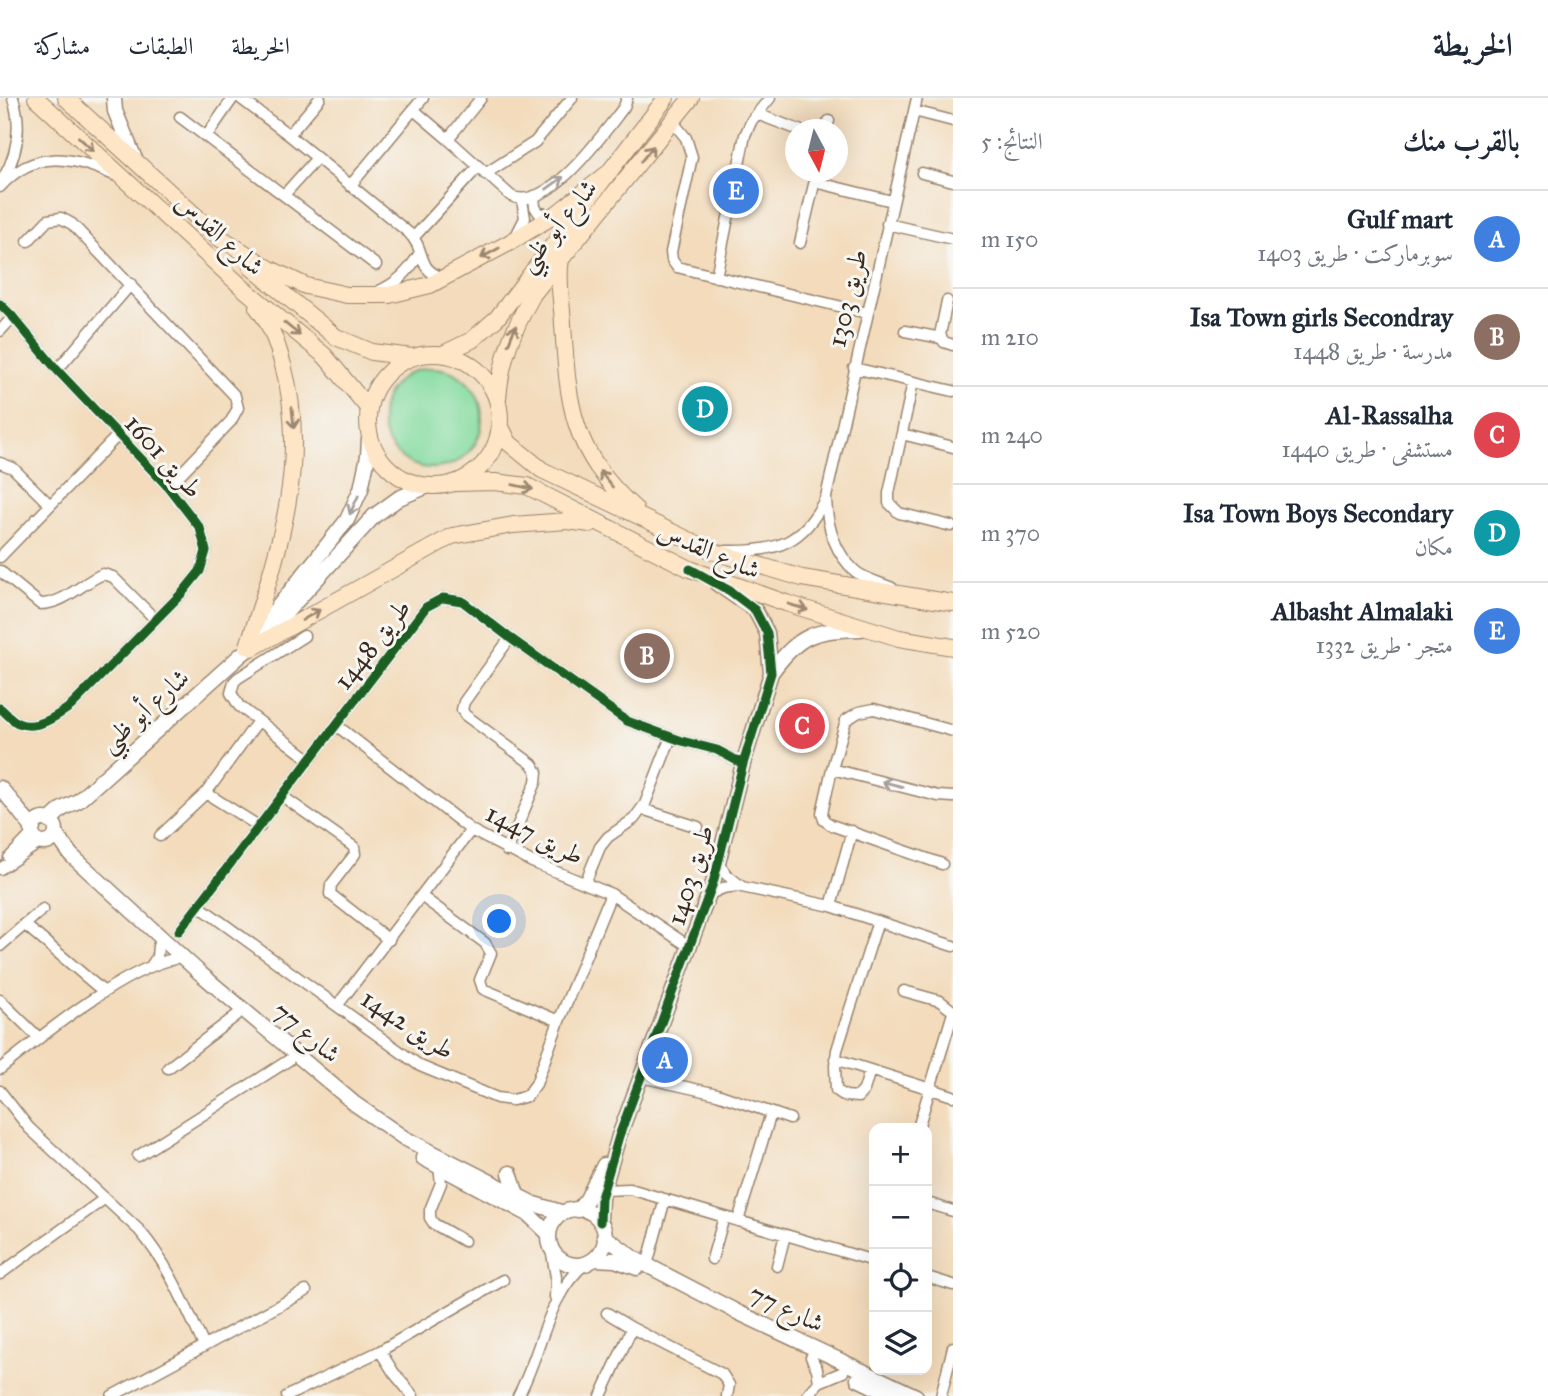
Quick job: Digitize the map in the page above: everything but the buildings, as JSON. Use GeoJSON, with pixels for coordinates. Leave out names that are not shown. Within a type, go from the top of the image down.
{"type":"FeatureCollection","features":[{"type":"Feature","properties":{"kind":"main road","name":"شارع القدس"},"geometry":{"type":"LineString","coordinates":[[36,98],[243,288],[325,356],[368,408]]}},
{"type":"Feature","properties":{"kind":"main road","name":"شارع القدس"},"geometry":{"type":"LineString","coordinates":[[66,98],[258,273],[336,337],[372,352],[412,357]]}},
{"type":"Feature","properties":{"kind":"main road","name":"شارع أبو ظبي"},"geometry":{"type":"LineString","coordinates":[[443,354],[472,340],[497,318],[666,98]]}},
{"type":"Feature","properties":{"kind":"main road","name":"شارع أبو ظبي"},"geometry":{"type":"LineString","coordinates":[[498,402],[502,365],[514,329],[533,294],[691,98]]}},
{"type":"Feature","properties":{"kind":"main road"},"geometry":{"type":"LineString","coordinates":[[215,234],[270,269],[297,283],[325,292],[366,296],[409,291],[444,278],[515,239],[555,215],[607,174]]}},
{"type":"Feature","properties":{"kind":"main road"},"geometry":{"type":"LineString","coordinates":[[561,257],[559,278],[566,372],[575,424],[599,471],[635,509],[657,524]]}},
{"type":"Feature","properties":{"kind":"main road"},"geometry":{"type":"LineString","coordinates":[[243,288],[265,316],[275,339],[294,419],[290,494],[247,649]]}},
{"type":"Feature","properties":{"kind":"main road"},"geometry":{"type":"LineString","coordinates":[[443,354],[458,358],[483,375],[498,402],[500,425],[497,440],[486,460],[469,476],[455,483],[428,486],[409,482],[391,471],[378,457],[369,439],[368,408],[383,376],[397,365],[412,357],[443,354]]}},
{"type":"Feature","properties":{"kind":"main road","name":"شارع القدس"},"geometry":{"type":"LineString","coordinates":[[500,425],[509,443],[542,471],[712,551],[802,578],[953,603]]}},
{"type":"Feature","properties":{"kind":"main road","name":"شارع القدس"},"geometry":{"type":"LineString","coordinates":[[455,483],[495,482],[527,486],[690,569],[786,603],[899,638],[953,647]]}},
{"type":"Feature","properties":{"kind":"main road"},"geometry":{"type":"LineString","coordinates":[[247,649],[452,537],[527,524],[567,521],[603,525]]}},
{"type":"Feature","properties":{"kind":"street"},"geometry":{"type":"LineString","coordinates":[[0,185],[17,146],[18,115],[13,98]]}},
{"type":"Feature","properties":{"kind":"street"},"geometry":{"type":"LineString","coordinates":[[114,98],[115,111],[123,135],[137,164]]}},
{"type":"Feature","properties":{"kind":"street"},"geometry":{"type":"LineString","coordinates":[[206,137],[233,98]]}},
{"type":"Feature","properties":{"kind":"street"},"geometry":{"type":"LineString","coordinates":[[240,98],[414,237],[426,270],[444,278]]}},
{"type":"Feature","properties":{"kind":"street"},"geometry":{"type":"LineString","coordinates":[[289,135],[320,98]]}},
{"type":"Feature","properties":{"kind":"street"},"geometry":{"type":"LineString","coordinates":[[350,186],[423,98]]}},
{"type":"Feature","properties":{"kind":"street"},"geometry":{"type":"LineString","coordinates":[[448,139],[481,98]]}},
{"type":"Feature","properties":{"kind":"street"},"geometry":{"type":"LineString","coordinates":[[414,237],[482,170],[535,142],[572,98]]}},
{"type":"Feature","properties":{"kind":"street"},"geometry":{"type":"LineString","coordinates":[[414,110],[511,196],[522,200],[560,180],[579,162],[624,107],[627,98]]}},
{"type":"Feature","properties":{"kind":"street"},"geometry":{"type":"LineString","coordinates":[[716,277],[745,135],[757,114],[771,98]]}},
{"type":"Feature","properties":{"kind":"street","name":"طريق 1303"},"geometry":{"type":"LineString","coordinates":[[712,551],[768,549],[789,542],[816,517],[826,496],[917,98]]}},
{"type":"Feature","properties":{"kind":"street"},"geometry":{"type":"LineString","coordinates":[[914,111],[953,121]]}},
{"type":"Feature","properties":{"kind":"street"},"geometry":{"type":"LineString","coordinates":[[757,114],[785,125]]}},
{"type":"Feature","properties":{"kind":"street"},"geometry":{"type":"LineString","coordinates":[[180,117],[376,265]]}},
{"type":"Feature","properties":{"kind":"street"},"geometry":{"type":"LineString","coordinates":[[673,122],[686,138],[692,157],[671,252],[672,260],[680,269],[867,313]]}},
{"type":"Feature","properties":{"kind":"street"},"geometry":{"type":"LineString","coordinates":[[284,195],[317,158]]}},
{"type":"Feature","properties":{"kind":"street"},"geometry":{"type":"LineString","coordinates":[[0,185],[31,163],[66,159],[97,167],[123,179]]}},
{"type":"Feature","properties":{"kind":"street"},"geometry":{"type":"LineString","coordinates":[[922,173],[953,181]]}},
{"type":"Feature","properties":{"kind":"street"},"geometry":{"type":"LineString","coordinates":[[800,243],[815,182]]}},
{"type":"Feature","properties":{"kind":"street"},"geometry":{"type":"LineString","coordinates":[[832,182],[892,201]]}},
{"type":"Feature","properties":{"kind":"street"},"geometry":{"type":"LineString","coordinates":[[534,196],[535,207],[539,213],[555,215]]}},
{"type":"Feature","properties":{"kind":"street"},"geometry":{"type":"LineString","coordinates":[[515,239],[524,218],[522,200]]}},
{"type":"Feature","properties":{"kind":"street"},"geometry":{"type":"LineString","coordinates":[[29,241],[48,220],[61,218],[72,224],[235,396],[238,408],[231,421],[168,487]]}},
{"type":"Feature","properties":{"kind":"street"},"geometry":{"type":"LineString","coordinates":[[887,224],[953,239]]}},
{"type":"Feature","properties":{"kind":"street"},"geometry":{"type":"LineString","coordinates":[[366,296],[399,281],[420,253]]}},
{"type":"Feature","properties":{"kind":"street"},"geometry":{"type":"LineString","coordinates":[[57,370],[131,284]]}},
{"type":"Feature","properties":{"kind":"street"},"geometry":{"type":"LineString","coordinates":[[947,301],[940,332],[944,342],[953,345]]}},
{"type":"Feature","properties":{"kind":"street","name":"طريق 1601"},"geometry":{"type":"LineString","coordinates":[[0,304],[57,370],[168,487],[200,528],[206,551],[200,570],[183,592],[71,706],[55,718],[36,724],[18,723],[0,708]]}},
{"type":"Feature","properties":{"kind":"street"},"geometry":{"type":"LineString","coordinates":[[0,331],[13,317]]}},
{"type":"Feature","properties":{"kind":"street"},"geometry":{"type":"LineString","coordinates":[[905,331],[941,338]]}},
{"type":"Feature","properties":{"kind":"street"},"geometry":{"type":"LineString","coordinates":[[854,368],[953,391]]}},
{"type":"Feature","properties":{"kind":"street"},"geometry":{"type":"LineString","coordinates":[[913,382],[888,498],[891,507],[899,513],[951,526]]}},
{"type":"Feature","properties":{"kind":"street"},"geometry":{"type":"LineString","coordinates":[[902,434],[953,447]]}},
{"type":"Feature","properties":{"kind":"street"},"geometry":{"type":"LineString","coordinates":[[0,557],[118,435]]}},
{"type":"Feature","properties":{"kind":"street","name":"شارع أبو ظبي"},"geometry":{"type":"LineString","coordinates":[[247,649],[347,520],[361,489],[369,456],[369,439]]}},
{"type":"Feature","properties":{"kind":"street"},"geometry":{"type":"LineString","coordinates":[[0,463],[13,468],[50,505]]}},
{"type":"Feature","properties":{"kind":"street","name":"شارع أبو ظبي"},"geometry":{"type":"LineString","coordinates":[[2,868],[45,831],[69,816],[78,801],[279,622],[374,516],[399,498],[428,486]]}},
{"type":"Feature","properties":{"kind":"street","name":"طريق 1303"},"geometry":{"type":"LineString","coordinates":[[826,496],[827,518],[839,551],[857,573],[905,593]]}},
{"type":"Feature","properties":{"kind":"street","name":"طريق 1403"},"geometry":{"type":"LineString","coordinates":[[690,569],[730,591],[755,610],[767,633],[771,673]]}},
{"type":"Feature","properties":{"kind":"street"},"geometry":{"type":"LineString","coordinates":[[0,571],[40,604],[50,604],[64,598],[103,573],[113,578],[155,619]]}},
{"type":"Feature","properties":{"kind":"street","name":"طريق 1448"},"geometry":{"type":"LineString","coordinates":[[179,931],[426,607],[443,598],[462,601],[627,721],[671,737],[745,757]]}},
{"type":"Feature","properties":{"kind":"street","name":"طريق 1403"},"geometry":{"type":"LineString","coordinates":[[602,1229],[600,1206],[619,1136],[710,894],[745,757],[771,673],[785,653],[802,639],[829,630],[871,629]]}},
{"type":"Feature","properties":{"kind":"street"},"geometry":{"type":"LineString","coordinates":[[304,636],[234,682],[231,693],[234,701],[309,759]]}},
{"type":"Feature","properties":{"kind":"street"},"geometry":{"type":"LineString","coordinates":[[507,851],[536,782],[537,772],[532,764],[465,715],[462,705],[510,638]]}},
{"type":"Feature","properties":{"kind":"street"},"geometry":{"type":"LineString","coordinates":[[933,644],[953,654]]}},
{"type":"Feature","properties":{"kind":"street"},"geometry":{"type":"LineString","coordinates":[[942,864],[831,825],[824,820],[822,813],[846,720],[859,712],[874,709],[953,731]]}},
{"type":"Feature","properties":{"kind":"street"},"geometry":{"type":"LineString","coordinates":[[160,836],[206,793],[258,721]]}},
{"type":"Feature","properties":{"kind":"street","name":"طريق 1447"},"geometry":{"type":"LineString","coordinates":[[335,724],[471,830],[507,851],[611,894],[690,947]]}},
{"type":"Feature","properties":{"kind":"street"},"geometry":{"type":"LineString","coordinates":[[585,883],[600,847],[642,809],[671,737]]}},
{"type":"Feature","properties":{"kind":"street"},"geometry":{"type":"LineString","coordinates":[[832,769],[938,796],[953,797]]}},
{"type":"Feature","properties":{"kind":"street","name":"شارع 77"},"geometry":{"type":"LineString","coordinates":[[0,788],[15,803],[23,805],[45,831],[160,942],[379,1122],[404,1138],[541,1207],[571,1211]]}},
{"type":"Feature","properties":{"kind":"street"},"geometry":{"type":"LineString","coordinates":[[206,793],[260,827]]}},
{"type":"Feature","properties":{"kind":"street"},"geometry":{"type":"LineString","coordinates":[[282,796],[354,847],[355,855],[331,884],[330,894],[389,940]]}},
{"type":"Feature","properties":{"kind":"street"},"geometry":{"type":"LineString","coordinates":[[642,809],[698,827]]}},
{"type":"Feature","properties":{"kind":"street"},"geometry":{"type":"LineString","coordinates":[[337,1006],[471,830]]}},
{"type":"Feature","properties":{"kind":"street"},"geometry":{"type":"LineString","coordinates":[[831,906],[852,831]]}},
{"type":"Feature","properties":{"kind":"street","name":"طريق 1403"},"geometry":{"type":"LineString","coordinates":[[719,864],[732,880],[744,887]]}},
{"type":"Feature","properties":{"kind":"street","name":"طريق 1403"},"geometry":{"type":"LineString","coordinates":[[710,894],[730,887],[744,887],[831,906],[953,946]]}},
{"type":"Feature","properties":{"kind":"street","name":"طريق 1442"},"geometry":{"type":"LineString","coordinates":[[199,906],[420,1066],[497,1098],[513,1100],[527,1096],[536,1084],[611,894]]}},
{"type":"Feature","properties":{"kind":"street"},"geometry":{"type":"LineString","coordinates":[[421,896],[490,949],[480,980],[483,989],[559,1021]]}},
{"type":"Feature","properties":{"kind":"street"},"geometry":{"type":"LineString","coordinates":[[0,946],[43,909]]}},
{"type":"Feature","properties":{"kind":"street"},"geometry":{"type":"LineString","coordinates":[[870,1070],[861,1095],[845,1096],[835,1087],[835,1059],[878,921]]}},
{"type":"Feature","properties":{"kind":"street"},"geometry":{"type":"LineString","coordinates":[[24,924],[104,992]]}},
{"type":"Feature","properties":{"kind":"street"},"geometry":{"type":"LineString","coordinates":[[151,966],[160,942],[179,931]]}},
{"type":"Feature","properties":{"kind":"street"},"geometry":{"type":"LineString","coordinates":[[0,1069],[104,992],[175,955],[179,931]]}},
{"type":"Feature","properties":{"kind":"street","name":"شارع 77"},"geometry":{"type":"LineString","coordinates":[[175,955],[237,1015],[375,1129],[439,1167],[528,1214],[550,1241]]}},
{"type":"Feature","properties":{"kind":"street"},"geometry":{"type":"LineString","coordinates":[[904,991],[940,1001],[953,1012],[920,1123]]}},
{"type":"Feature","properties":{"kind":"street"},"geometry":{"type":"LineString","coordinates":[[0,1000],[39,1038]]}},
{"type":"Feature","properties":{"kind":"street"},"geometry":{"type":"LineString","coordinates":[[168,1068],[237,1015]]}},
{"type":"Feature","properties":{"kind":"street"},"geometry":{"type":"LineString","coordinates":[[835,1059],[953,1097]]}},
{"type":"Feature","properties":{"kind":"street"},"geometry":{"type":"LineString","coordinates":[[138,1156],[289,1060]]}},
{"type":"Feature","properties":{"kind":"street"},"geometry":{"type":"LineString","coordinates":[[641,1077],[717,1094],[789,1119]]}},
{"type":"Feature","properties":{"kind":"street"},"geometry":{"type":"LineString","coordinates":[[0,1091],[29,1128],[139,1230],[160,1256],[204,1346]]}},
{"type":"Feature","properties":{"kind":"street"},"geometry":{"type":"LineString","coordinates":[[738,1221],[772,1113]]}},
{"type":"Feature","properties":{"kind":"street","name":"طريق 1403"},"geometry":{"type":"LineString","coordinates":[[571,1211],[587,1199],[619,1136]]}},
{"type":"Feature","properties":{"kind":"street"},"geometry":{"type":"LineString","coordinates":[[439,1167],[442,1183],[430,1210],[430,1218],[435,1224],[464,1241]]}},
{"type":"Feature","properties":{"kind":"street"},"geometry":{"type":"LineString","coordinates":[[610,1171],[631,1189]]}},
{"type":"Feature","properties":{"kind":"street"},"geometry":{"type":"LineString","coordinates":[[510,1173],[517,1195]]}},
{"type":"Feature","properties":{"kind":"street"},"geometry":{"type":"LineString","coordinates":[[442,1183],[458,1177]]}},
{"type":"Feature","properties":{"kind":"street"},"geometry":{"type":"LineString","coordinates":[[603,1190],[631,1189],[869,1260]]}},
{"type":"Feature","properties":{"kind":"street"},"geometry":{"type":"LineString","coordinates":[[0,1274],[104,1199]]}},
{"type":"Feature","properties":{"kind":"street"},"geometry":{"type":"LineString","coordinates":[[646,1265],[665,1199]]}},
{"type":"Feature","properties":{"kind":"street"},"geometry":{"type":"LineString","coordinates":[[932,1205],[953,1211]]}},
{"type":"Feature","properties":{"kind":"street"},"geometry":{"type":"LineString","coordinates":[[517,1396],[554,1307],[567,1283],[604,1244],[602,1229],[591,1213],[571,1211],[554,1222],[550,1241],[556,1277],[554,1307]]}},
{"type":"Feature","properties":{"kind":"street"},"geometry":{"type":"LineString","coordinates":[[712,1259],[724,1217]]}},
{"type":"Feature","properties":{"kind":"street","name":"شارع 77"},"geometry":{"type":"LineString","coordinates":[[602,1229],[620,1249],[646,1265],[739,1313],[916,1396]]}},
{"type":"Feature","properties":{"kind":"street"},"geometry":{"type":"LineString","coordinates":[[777,1266],[785,1235]]}},
{"type":"Feature","properties":{"kind":"street"},"geometry":{"type":"LineString","coordinates":[[550,1241],[561,1261],[569,1264],[590,1261]]}},
{"type":"Feature","properties":{"kind":"street","name":"شارع 77"},"geometry":{"type":"LineString","coordinates":[[590,1261],[615,1260],[634,1266],[893,1396]]}},
{"type":"Feature","properties":{"kind":"street"},"geometry":{"type":"LineString","coordinates":[[932,1279],[953,1285]]}},
{"type":"Feature","properties":{"kind":"street"},"geometry":{"type":"LineString","coordinates":[[287,1396],[380,1350],[503,1280]]}},
{"type":"Feature","properties":{"kind":"street"},"geometry":{"type":"LineString","coordinates":[[112,1396],[306,1291]]}},
{"type":"Feature","properties":{"kind":"street"},"geometry":{"type":"LineString","coordinates":[[607,1313],[722,1374],[729,1385],[727,1396]]}},
{"type":"Feature","properties":{"kind":"street"},"geometry":{"type":"LineString","coordinates":[[600,1396],[632,1328]]}},
{"type":"Feature","properties":{"kind":"street"},"geometry":{"type":"LineString","coordinates":[[937,1394],[953,1347]]}},
{"type":"Feature","properties":{"kind":"street"},"geometry":{"type":"LineString","coordinates":[[380,1350],[413,1396]]}},
{"type":"Feature","properties":{"kind":"street"},"geometry":{"type":"LineString","coordinates":[[811,1357],[819,1382]]}},
{"type":"Feature","properties":{"kind":"street"},"geometry":{"type":"LineString","coordinates":[[807,1396],[819,1382],[843,1372]]}},
{"type":"Feature","properties":{"kind":"green space"},"geometry":{"type":"Polygon","coordinates":[[[432,368],[460,376],[474,390],[482,418],[474,446],[460,460],[432,468],[404,460],[390,446],[382,418],[390,390],[404,376],[432,368]]]}},
{"type":"Feature","properties":{"kind":"cycle path"},"geometry":{"type":"LineString","coordinates":[[0,304],[57,370],[168,487],[200,528],[206,551],[200,571],[183,592],[71,706],[46,721],[32,725],[18,723],[0,708]]}},
{"type":"Feature","properties":{"kind":"cycle path"},"geometry":{"type":"LineString","coordinates":[[600,1222],[601,1198],[619,1136],[713,883],[743,764],[771,673],[767,633],[755,610],[730,591],[690,569]]}},
{"type":"Feature","properties":{"kind":"cycle path"},"geometry":{"type":"LineString","coordinates":[[179,931],[426,607],[443,598],[462,601],[627,721],[682,741],[717,750],[743,764]]}},
{"type":"Feature","properties":{"kind":"place","name":"Albasht Almalaki"},"geometry":{"type":"Point","coordinates":[736,191]}},
{"type":"Feature","properties":{"kind":"place","name":"Isa Town Boys Secondary"},"geometry":{"type":"Point","coordinates":[705,409]}},
{"type":"Feature","properties":{"kind":"place","name":"Isa Town girls Secondray"},"geometry":{"type":"Point","coordinates":[647,656]}},
{"type":"Feature","properties":{"kind":"place","name":"Al-Rassalha"},"geometry":{"type":"Point","coordinates":[802,726]}},
{"type":"Feature","properties":{"kind":"place","name":"Gulf mart"},"geometry":{"type":"Point","coordinates":[665,1060]}}]}
